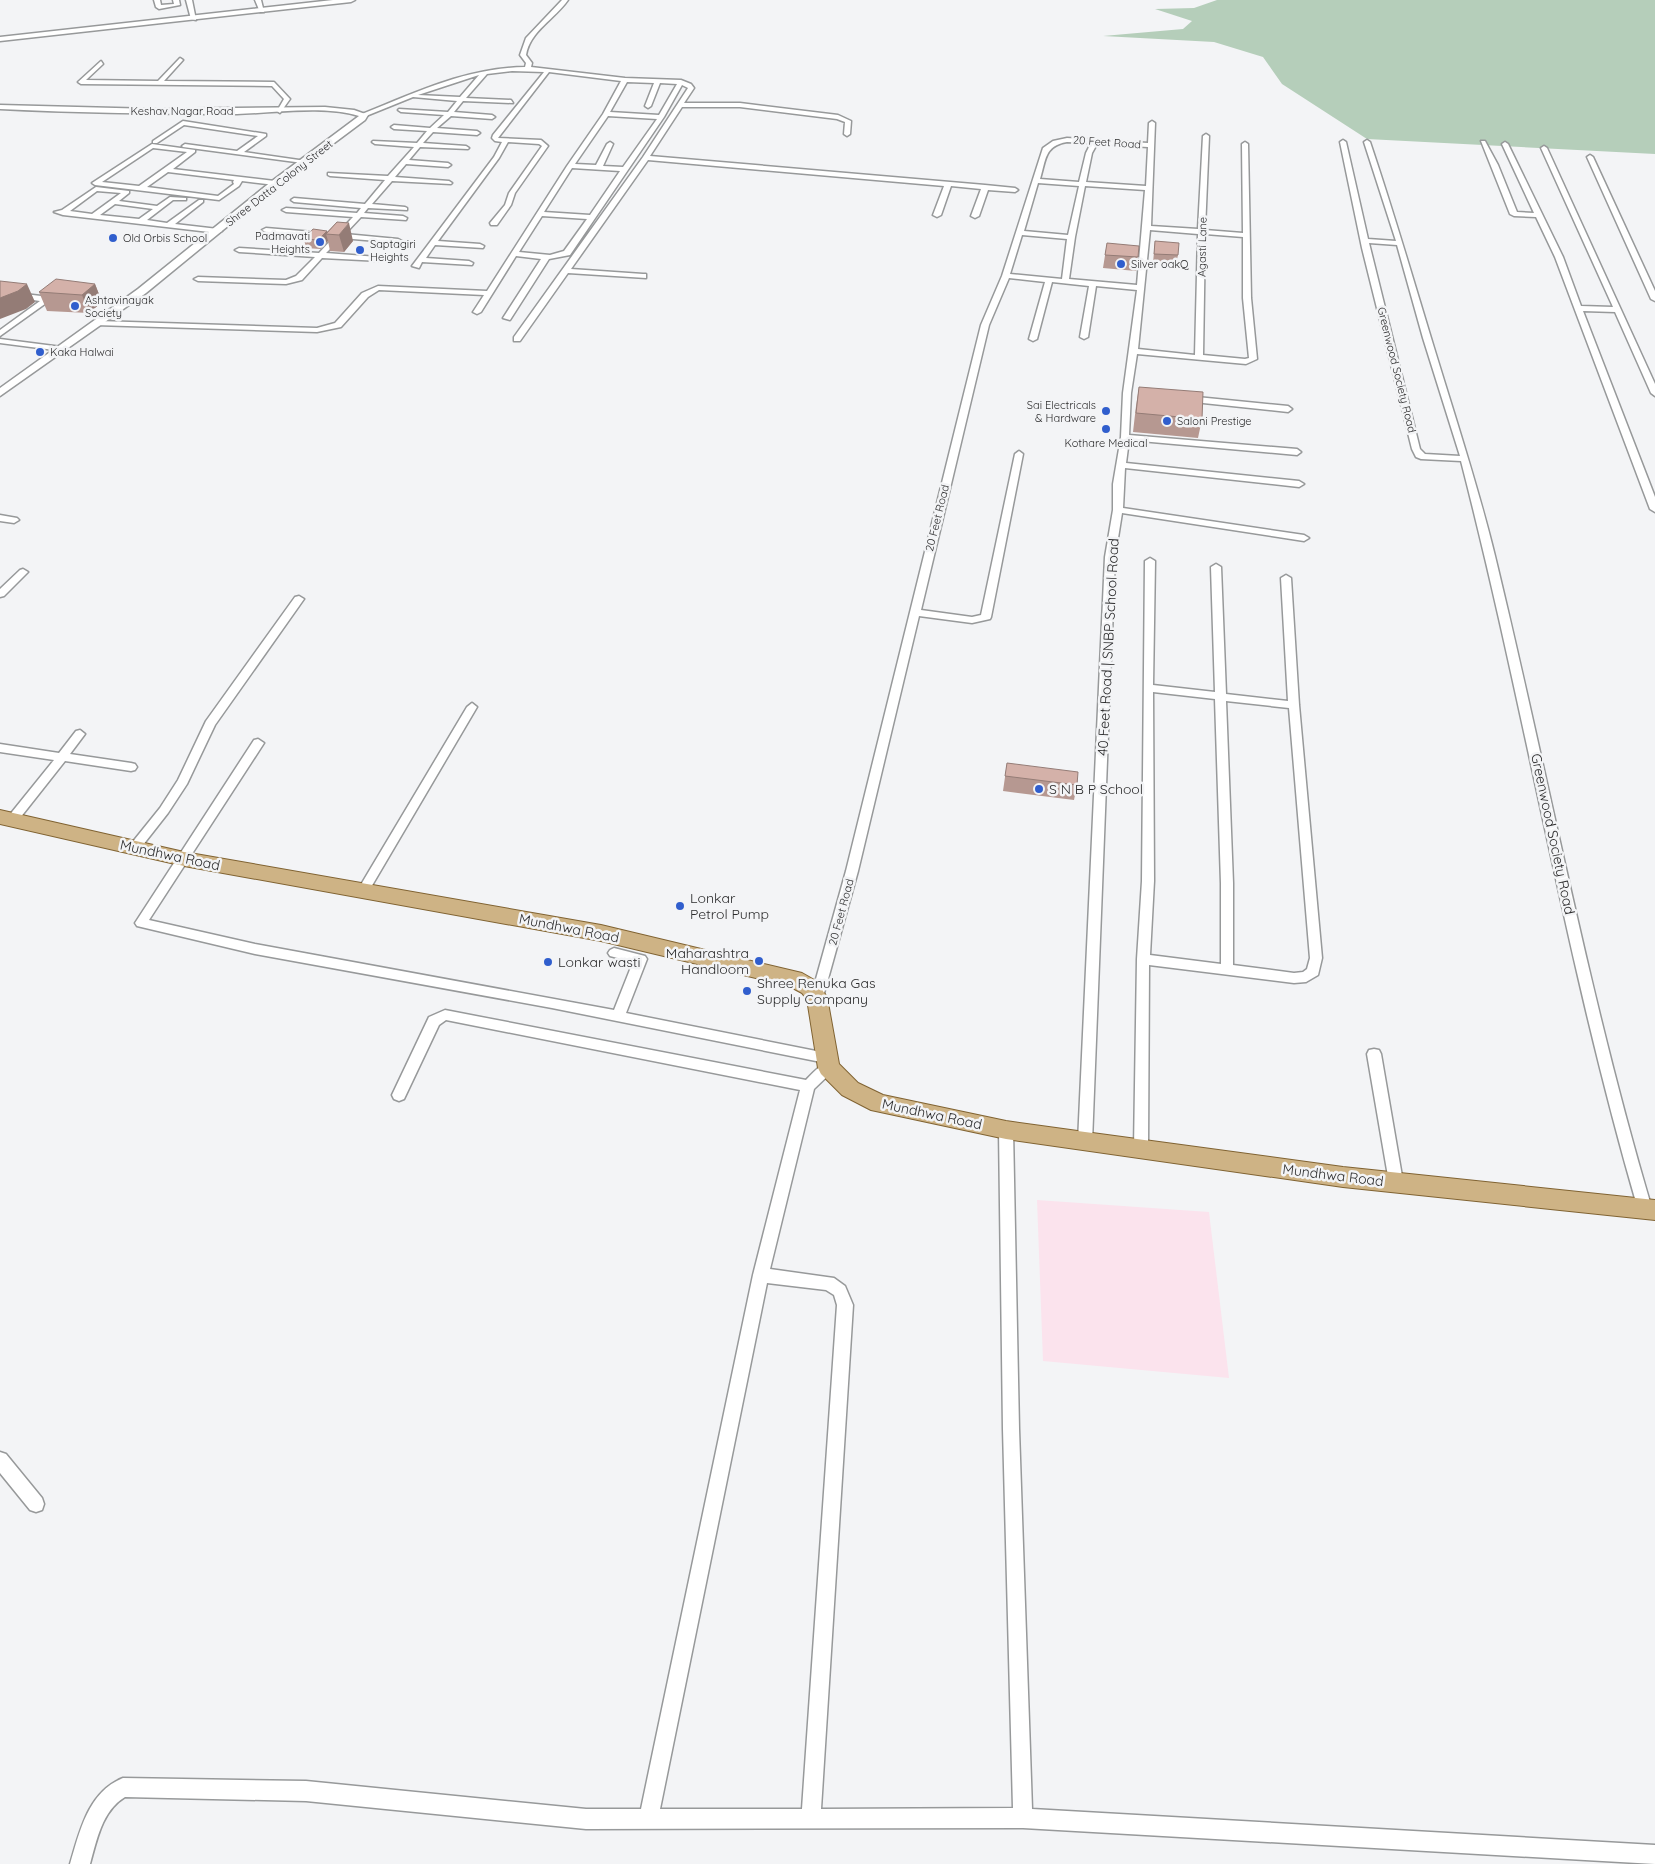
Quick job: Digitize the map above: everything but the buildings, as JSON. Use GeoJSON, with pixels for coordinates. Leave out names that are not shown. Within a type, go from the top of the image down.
{"type":"FeatureCollection","features":[{"type":"Feature","properties":{"kind":"main road","name":"Mundhwa Road"},"geometry":{"type":"LineString","coordinates":[[6,819],[184,859],[611,935],[795,979],[809,987],[818,997]]}},
{"type":"Feature","properties":{"kind":"main road"},"geometry":{"type":"LineString","coordinates":[[818,997],[828,1063]]}},
{"type":"Feature","properties":{"kind":"main road","name":"Mundhwa Road"},"geometry":{"type":"LineString","coordinates":[[828,1063],[850,1089],[878,1103],[1006,1130],[1396,1182],[1650,1209]]}},
{"type":"Feature","properties":{"kind":"street"},"geometry":{"type":"LineString","coordinates":[[157,0],[159,7],[177,5],[176,0]]}},
{"type":"Feature","properties":{"kind":"street"},"geometry":{"type":"LineString","coordinates":[[189,0],[194,19]]}},
{"type":"Feature","properties":{"kind":"street"},"geometry":{"type":"LineString","coordinates":[[258,0],[262,10]]}},
{"type":"Feature","properties":{"kind":"street"},"geometry":{"type":"LineString","coordinates":[[0,39],[194,19],[351,0]]}},
{"type":"Feature","properties":{"kind":"street"},"geometry":{"type":"LineString","coordinates":[[528,69],[529,63],[523,56],[525,48],[536,30],[557,13],[565,0]]}},
{"type":"Feature","properties":{"kind":"street"},"geometry":{"type":"LineString","coordinates":[[159,82],[180,60]]}},
{"type":"Feature","properties":{"kind":"street"},"geometry":{"type":"LineString","coordinates":[[101,63],[81,82],[274,84],[287,99],[280,111]]}},
{"type":"Feature","properties":{"kind":"street"},"geometry":{"type":"LineString","coordinates":[[494,223],[508,205],[512,193],[545,146],[541,142],[506,141],[494,138],[548,70]]}},
{"type":"Feature","properties":{"kind":"street"},"geometry":{"type":"LineString","coordinates":[[364,115],[411,96],[486,71],[548,70],[625,80],[681,82],[689,85],[691,88],[646,158],[518,339]]}},
{"type":"Feature","properties":{"kind":"street"},"geometry":{"type":"LineString","coordinates":[[198,279],[293,281],[299,278],[341,235],[406,162],[432,129],[449,114],[486,71]]}},
{"type":"Feature","properties":{"kind":"street"},"geometry":{"type":"LineString","coordinates":[[477,312],[570,166],[606,114],[625,80]]}},
{"type":"Feature","properties":{"kind":"street"},"geometry":{"type":"LineString","coordinates":[[648,106],[658,81]]}},
{"type":"Feature","properties":{"kind":"street"},"geometry":{"type":"LineString","coordinates":[[513,254],[560,256],[567,252],[661,117],[681,82]]}},
{"type":"Feature","properties":{"kind":"street"},"geometry":{"type":"LineString","coordinates":[[411,96],[511,102]]}},
{"type":"Feature","properties":{"kind":"street"},"geometry":{"type":"LineString","coordinates":[[679,105],[740,105],[838,117],[848,121],[846,134]]}},
{"type":"Feature","properties":{"kind":"street","name":"Keshav Nagar Road"},"geometry":{"type":"LineString","coordinates":[[0,107],[148,112],[334,111],[364,115]]}},
{"type":"Feature","properties":{"kind":"street"},"geometry":{"type":"LineString","coordinates":[[401,110],[492,117]]}},
{"type":"Feature","properties":{"kind":"street"},"geometry":{"type":"LineString","coordinates":[[606,114],[661,117]]}},
{"type":"Feature","properties":{"kind":"street","name":"Shree Datta Colony Street"},"geometry":{"type":"LineString","coordinates":[[0,393],[98,323],[364,115]]}},
{"type":"Feature","properties":{"kind":"street"},"geometry":{"type":"LineString","coordinates":[[238,153],[264,135],[183,123],[155,142],[202,149],[303,161]]}},
{"type":"Feature","properties":{"kind":"street","name":"40 Feet Road | SNBP School Road"},"geometry":{"type":"LineString","coordinates":[[1085,1142],[1110,557],[1118,510],[1118,484],[1132,394],[1134,351],[1147,228],[1152,123]]}},
{"type":"Feature","properties":{"kind":"street"},"geometry":{"type":"LineString","coordinates":[[394,127],[477,132]]}},
{"type":"Feature","properties":{"kind":"street"},"geometry":{"type":"LineString","coordinates":[[223,134],[229,130]]}},
{"type":"Feature","properties":{"kind":"street","name":"Agasti Lane"},"geometry":{"type":"LineString","coordinates":[[1199,357],[1206,136]]}},
{"type":"Feature","properties":{"kind":"street"},"geometry":{"type":"LineString","coordinates":[[202,149],[216,139]]}},
{"type":"Feature","properties":{"kind":"street","name":"20 Feet Road"},"geometry":{"type":"LineString","coordinates":[[818,997],[852,870],[986,325],[1006,276],[1046,148],[1050,144],[1068,140],[1151,145]]}},
{"type":"Feature","properties":{"kind":"street"},"geometry":{"type":"LineString","coordinates":[[476,252],[418,263],[497,157],[506,141]]}},
{"type":"Feature","properties":{"kind":"street"},"geometry":{"type":"LineString","coordinates":[[1066,281],[1072,237],[1089,153],[1095,141]]}},
{"type":"Feature","properties":{"kind":"street"},"geometry":{"type":"LineString","coordinates":[[375,142],[466,148]]}},
{"type":"Feature","properties":{"kind":"street","name":"Greenwood Society Road"},"geometry":{"type":"LineString","coordinates":[[1343,142],[1416,449],[1419,455],[1424,457],[1464,459]]}},
{"type":"Feature","properties":{"kind":"street","name":"Greenwood Society Road"},"geometry":{"type":"LineString","coordinates":[[1366,142],[1400,243],[1464,459],[1498,593],[1592,1013],[1622,1131],[1650,1209]]}},
{"type":"Feature","properties":{"kind":"street"},"geometry":{"type":"LineString","coordinates":[[1483,142],[1495,165],[1514,214],[1539,215]]}},
{"type":"Feature","properties":{"kind":"street"},"geometry":{"type":"LineString","coordinates":[[599,167],[610,144]]}},
{"type":"Feature","properties":{"kind":"street"},"geometry":{"type":"LineString","coordinates":[[1134,351],[1246,362],[1253,359],[1247,298],[1245,144]]}},
{"type":"Feature","properties":{"kind":"street"},"geometry":{"type":"LineString","coordinates":[[1505,144],[1559,257],[1655,509]]}},
{"type":"Feature","properties":{"kind":"street"},"geometry":{"type":"LineString","coordinates":[[140,189],[193,151],[152,146],[95,183],[140,189],[219,198],[238,185],[239,183],[236,182],[241,179]]}},
{"type":"Feature","properties":{"kind":"street"},"geometry":{"type":"LineString","coordinates":[[1544,148],[1655,393]]}},
{"type":"Feature","properties":{"kind":"street"},"geometry":{"type":"LineString","coordinates":[[1590,157],[1655,299]]}},
{"type":"Feature","properties":{"kind":"street"},"geometry":{"type":"LineString","coordinates":[[646,158],[1015,190]]}},
{"type":"Feature","properties":{"kind":"street"},"geometry":{"type":"LineString","coordinates":[[406,162],[448,165]]}},
{"type":"Feature","properties":{"kind":"street"},"geometry":{"type":"LineString","coordinates":[[570,166],[625,169]]}},
{"type":"Feature","properties":{"kind":"street"},"geometry":{"type":"LineString","coordinates":[[167,170],[275,183]]}},
{"type":"Feature","properties":{"kind":"street"},"geometry":{"type":"LineString","coordinates":[[330,174],[449,183]]}},
{"type":"Feature","properties":{"kind":"street"},"geometry":{"type":"LineString","coordinates":[[1036,180],[1148,188]]}},
{"type":"Feature","properties":{"kind":"street"},"geometry":{"type":"LineString","coordinates":[[937,215],[948,184]]}},
{"type":"Feature","properties":{"kind":"street"},"geometry":{"type":"LineString","coordinates":[[975,216],[985,187]]}},
{"type":"Feature","properties":{"kind":"street"},"geometry":{"type":"LineString","coordinates":[[94,216],[127,192],[96,189],[60,213],[218,231]]}},
{"type":"Feature","properties":{"kind":"street"},"geometry":{"type":"LineString","coordinates":[[140,222],[172,198],[201,201],[169,225]]}},
{"type":"Feature","properties":{"kind":"street"},"geometry":{"type":"LineString","coordinates":[[294,200],[405,209]]}},
{"type":"Feature","properties":{"kind":"street"},"geometry":{"type":"LineString","coordinates":[[113,202],[159,208]]}},
{"type":"Feature","properties":{"kind":"street"},"geometry":{"type":"LineString","coordinates":[[286,210],[403,218]]}},
{"type":"Feature","properties":{"kind":"street"},"geometry":{"type":"LineString","coordinates":[[539,214],[592,217]]}},
{"type":"Feature","properties":{"kind":"street"},"geometry":{"type":"LineString","coordinates":[[1147,228],[1246,235]]}},
{"type":"Feature","properties":{"kind":"street"},"geometry":{"type":"LineString","coordinates":[[266,230],[398,241]]}},
{"type":"Feature","properties":{"kind":"street"},"geometry":{"type":"LineString","coordinates":[[1020,233],[1072,237]]}},
{"type":"Feature","properties":{"kind":"street"},"geometry":{"type":"LineString","coordinates":[[1365,241],[1400,243]]}},
{"type":"Feature","properties":{"kind":"street"},"geometry":{"type":"LineString","coordinates":[[434,243],[476,252]]}},
{"type":"Feature","properties":{"kind":"street"},"geometry":{"type":"LineString","coordinates":[[239,250],[293,255],[323,254],[378,259]]}},
{"type":"Feature","properties":{"kind":"street"},"geometry":{"type":"LineString","coordinates":[[464,273],[476,252]]}},
{"type":"Feature","properties":{"kind":"street"},"geometry":{"type":"LineString","coordinates":[[507,318],[547,256]]}},
{"type":"Feature","properties":{"kind":"street"},"geometry":{"type":"LineString","coordinates":[[566,271],[643,276]]}},
{"type":"Feature","properties":{"kind":"street"},"geometry":{"type":"LineString","coordinates":[[1006,276],[1140,288]]}},
{"type":"Feature","properties":{"kind":"street"},"geometry":{"type":"LineString","coordinates":[[1033,339],[1049,280]]}},
{"type":"Feature","properties":{"kind":"street"},"geometry":{"type":"LineString","coordinates":[[1084,337],[1093,284]]}},
{"type":"Feature","properties":{"kind":"street"},"geometry":{"type":"LineString","coordinates":[[98,323],[317,330],[338,325],[365,295],[378,288],[489,294]]}},
{"type":"Feature","properties":{"kind":"street"},"geometry":{"type":"LineString","coordinates":[[0,293],[41,298],[45,301],[0,334]]}},
{"type":"Feature","properties":{"kind":"street"},"geometry":{"type":"LineString","coordinates":[[1578,308],[1618,310]]}},
{"type":"Feature","properties":{"kind":"street"},"geometry":{"type":"LineString","coordinates":[[0,322],[14,324]]}},
{"type":"Feature","properties":{"kind":"street"},"geometry":{"type":"LineString","coordinates":[[0,341],[62,349]]}},
{"type":"Feature","properties":{"kind":"street"},"geometry":{"type":"LineString","coordinates":[[1174,398],[1288,408]]}},
{"type":"Feature","properties":{"kind":"street"},"geometry":{"type":"LineString","coordinates":[[1125,437],[1297,452]]}},
{"type":"Feature","properties":{"kind":"street"},"geometry":{"type":"LineString","coordinates":[[914,612],[972,620],[986,617],[1019,454]]}},
{"type":"Feature","properties":{"kind":"street"},"geometry":{"type":"LineString","coordinates":[[1121,464],[1299,484]]}},
{"type":"Feature","properties":{"kind":"street"},"geometry":{"type":"LineString","coordinates":[[1118,510],[1304,538]]}},
{"type":"Feature","properties":{"kind":"street"},"geometry":{"type":"LineString","coordinates":[[0,518],[14,520]]}},
{"type":"Feature","properties":{"kind":"street"},"geometry":{"type":"LineString","coordinates":[[1141,1149],[1143,959],[1148,881],[1150,561]]}},
{"type":"Feature","properties":{"kind":"street"},"geometry":{"type":"LineString","coordinates":[[1216,567],[1227,883],[1227,970]]}},
{"type":"Feature","properties":{"kind":"street"},"geometry":{"type":"LineString","coordinates":[[0,594],[23,572]]}},
{"type":"Feature","properties":{"kind":"street"},"geometry":{"type":"LineString","coordinates":[[1143,959],[1294,978],[1306,977],[1313,972],[1316,958],[1294,705],[1286,578]]}},
{"type":"Feature","properties":{"kind":"street"},"geometry":{"type":"LineString","coordinates":[[135,848],[171,803],[189,770],[203,735],[210,724],[299,599]]}},
{"type":"Feature","properties":{"kind":"street"},"geometry":{"type":"LineString","coordinates":[[1148,688],[1294,705]]}},
{"type":"Feature","properties":{"kind":"street"},"geometry":{"type":"LineString","coordinates":[[363,891],[472,707]]}},
{"type":"Feature","properties":{"kind":"street"},"geometry":{"type":"LineString","coordinates":[[6,819],[80,734]]}},
{"type":"Feature","properties":{"kind":"street"},"geometry":{"type":"LineString","coordinates":[[258,744],[142,923],[255,949],[618,1016],[828,1063],[808,1086],[761,1275],[648,1820]]}},
{"type":"Feature","properties":{"kind":"street"},"geometry":{"type":"LineString","coordinates":[[0,748],[131,768]]}},
{"type":"Feature","properties":{"kind":"street"},"geometry":{"type":"LineString","coordinates":[[614,953],[641,959],[618,1016]]}},
{"type":"Feature","properties":{"kind":"street"},"geometry":{"type":"LineString","coordinates":[[398,1095],[434,1021],[445,1015],[808,1086]]}},
{"type":"Feature","properties":{"kind":"street"},"geometry":{"type":"LineString","coordinates":[[1374,1054],[1396,1182]]}},
{"type":"Feature","properties":{"kind":"street"},"geometry":{"type":"LineString","coordinates":[[1006,1130],[1011,1430],[1022,1818]]}},
{"type":"Feature","properties":{"kind":"street"},"geometry":{"type":"LineString","coordinates":[[761,1275],[829,1282],[840,1291],[845,1305],[812,1819]]}},
{"type":"Feature","properties":{"kind":"street"},"geometry":{"type":"LineString","coordinates":[[0,1460],[36,1504]]}},
{"type":"Feature","properties":{"kind":"street"},"geometry":{"type":"LineString","coordinates":[[80,1864],[94,1820],[103,1802],[111,1793],[124,1787],[306,1791],[586,1819],[1022,1818],[1655,1855]]}},
{"type":"Feature","properties":{"kind":"shaded area"},"geometry":{"type":"Polygon","coordinates":[[[1037,1200],[1209,1212],[1229,1378],[1043,1361],[1037,1200]]]}},
{"type":"Feature","properties":{"kind":"green space"},"geometry":{"type":"Polygon","coordinates":[[[1217,0],[1655,0],[1655,154],[1367,139],[1282,84],[1263,57],[1214,42],[1103,36],[1183,29],[1192,21],[1155,9],[1194,8],[1217,0]]]}},
{"type":"Feature","properties":{"kind":"place","name":"Old Orbis School"},"geometry":{"type":"Point","coordinates":[113,238]}},
{"type":"Feature","properties":{"kind":"place","name":"Padmavati Heights"},"geometry":{"type":"Point","coordinates":[320,242]}},
{"type":"Feature","properties":{"kind":"place","name":"Saptagiri Heights"},"geometry":{"type":"Point","coordinates":[360,250]}},
{"type":"Feature","properties":{"kind":"place","name":"Silver oakQ"},"geometry":{"type":"Point","coordinates":[1121,264]}},
{"type":"Feature","properties":{"kind":"place","name":"Ashtavinayak Society"},"geometry":{"type":"Point","coordinates":[75,306]}},
{"type":"Feature","properties":{"kind":"place","name":"Kaka Halwai"},"geometry":{"type":"Point","coordinates":[40,352]}},
{"type":"Feature","properties":{"kind":"place","name":"Sai Electricals & Hardware"},"geometry":{"type":"Point","coordinates":[1106,411]}},
{"type":"Feature","properties":{"kind":"place","name":"Saloni Prestige"},"geometry":{"type":"Point","coordinates":[1167,421]}},
{"type":"Feature","properties":{"kind":"place","name":"Kothare Medical"},"geometry":{"type":"Point","coordinates":[1106,429]}},
{"type":"Feature","properties":{"kind":"place","name":"S N B P School"},"geometry":{"type":"Point","coordinates":[1039,789]}},
{"type":"Feature","properties":{"kind":"place","name":"Lonkar Petrol Pump"},"geometry":{"type":"Point","coordinates":[680,906]}},
{"type":"Feature","properties":{"kind":"place","name":"Maharashtra Handloom"},"geometry":{"type":"Point","coordinates":[759,961]}},
{"type":"Feature","properties":{"kind":"place","name":"Lonkar wasti"},"geometry":{"type":"Point","coordinates":[548,962]}},
{"type":"Feature","properties":{"kind":"place","name":"Shree Renuka Gas Supply Company"},"geometry":{"type":"Point","coordinates":[747,991]}}]}
